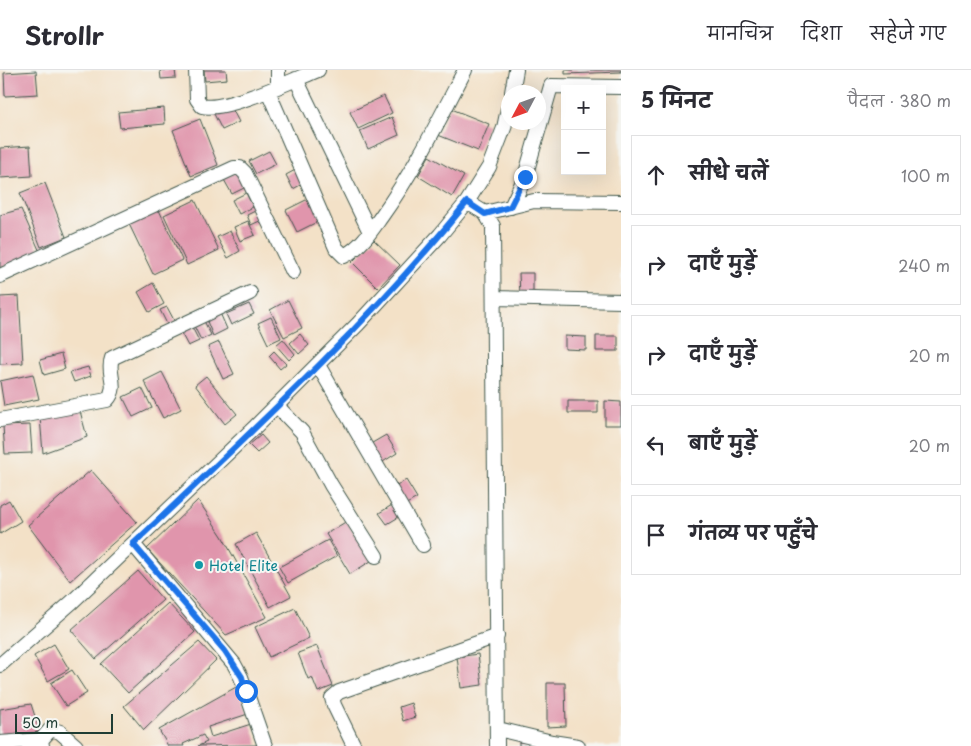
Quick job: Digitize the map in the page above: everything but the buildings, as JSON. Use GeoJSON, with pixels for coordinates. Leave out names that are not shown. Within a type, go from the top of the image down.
{"type":"FeatureCollection","features":[{"type":"Feature","properties":{"kind":"street"},"geometry":{"type":"LineString","coordinates":[[196,70],[197,99],[202,106],[210,108],[273,88],[318,70]]}},
{"type":"Feature","properties":{"kind":"street"},"geometry":{"type":"LineString","coordinates":[[278,70],[273,88],[339,253],[344,256],[350,253],[370,232],[398,192],[425,147],[465,70]]}},
{"type":"Feature","properties":{"kind":"street"},"geometry":{"type":"LineString","coordinates":[[513,85],[516,70]]}},
{"type":"Feature","properties":{"kind":"street"},"geometry":{"type":"LineString","coordinates":[[296,79],[370,232]]}},
{"type":"Feature","properties":{"kind":"street"},"geometry":{"type":"LineString","coordinates":[[510,207],[525,177],[552,86],[621,88]]}},
{"type":"Feature","properties":{"kind":"street"},"geometry":{"type":"LineString","coordinates":[[0,665],[133,544],[318,365],[440,235],[467,202],[489,167],[503,130]]}},
{"type":"Feature","properties":{"kind":"street"},"geometry":{"type":"LineString","coordinates":[[0,276],[234,168],[240,168],[245,173],[293,272]]}},
{"type":"Feature","properties":{"kind":"street"},"geometry":{"type":"LineString","coordinates":[[485,214],[534,201],[621,202]]}},
{"type":"Feature","properties":{"kind":"street"},"geometry":{"type":"LineString","coordinates":[[467,202],[485,214],[493,226],[497,746]]}},
{"type":"Feature","properties":{"kind":"street"},"geometry":{"type":"LineString","coordinates":[[0,420],[107,400],[114,388],[110,362],[112,358],[250,293]]}},
{"type":"Feature","properties":{"kind":"street"},"geometry":{"type":"LineString","coordinates":[[494,298],[621,301]]}},
{"type":"Feature","properties":{"kind":"street"},"geometry":{"type":"LineString","coordinates":[[318,365],[423,545]]}},
{"type":"Feature","properties":{"kind":"street"},"geometry":{"type":"LineString","coordinates":[[276,406],[302,432],[327,478],[376,556]]}},
{"type":"Feature","properties":{"kind":"street"},"geometry":{"type":"LineString","coordinates":[[133,544],[234,664],[242,677],[265,746]]}},
{"type":"Feature","properties":{"kind":"street"},"geometry":{"type":"LineString","coordinates":[[354,746],[334,706],[332,698],[339,692],[497,636]]}},
{"type":"Feature","properties":{"kind":"street"},"geometry":{"type":"LineString","coordinates":[[498,728],[552,742],[578,746]]}},
{"type":"Feature","properties":{"kind":"street"},"geometry":{"type":"LineString","coordinates":[[0,743],[42,743],[51,729],[60,732],[76,746]]}},
{"type":"Feature","properties":{"kind":"place","name":"Hotel Elite"},"geometry":{"type":"Point","coordinates":[199,565]}},
{"type":"Feature","properties":{"kind":"route"},"geometry":{"type":"LineString","coordinates":[[246,691],[242,677],[225,651],[133,544],[256,426],[358,324],[440,235],[467,202],[485,214],[510,207],[525,177]]}}]}
